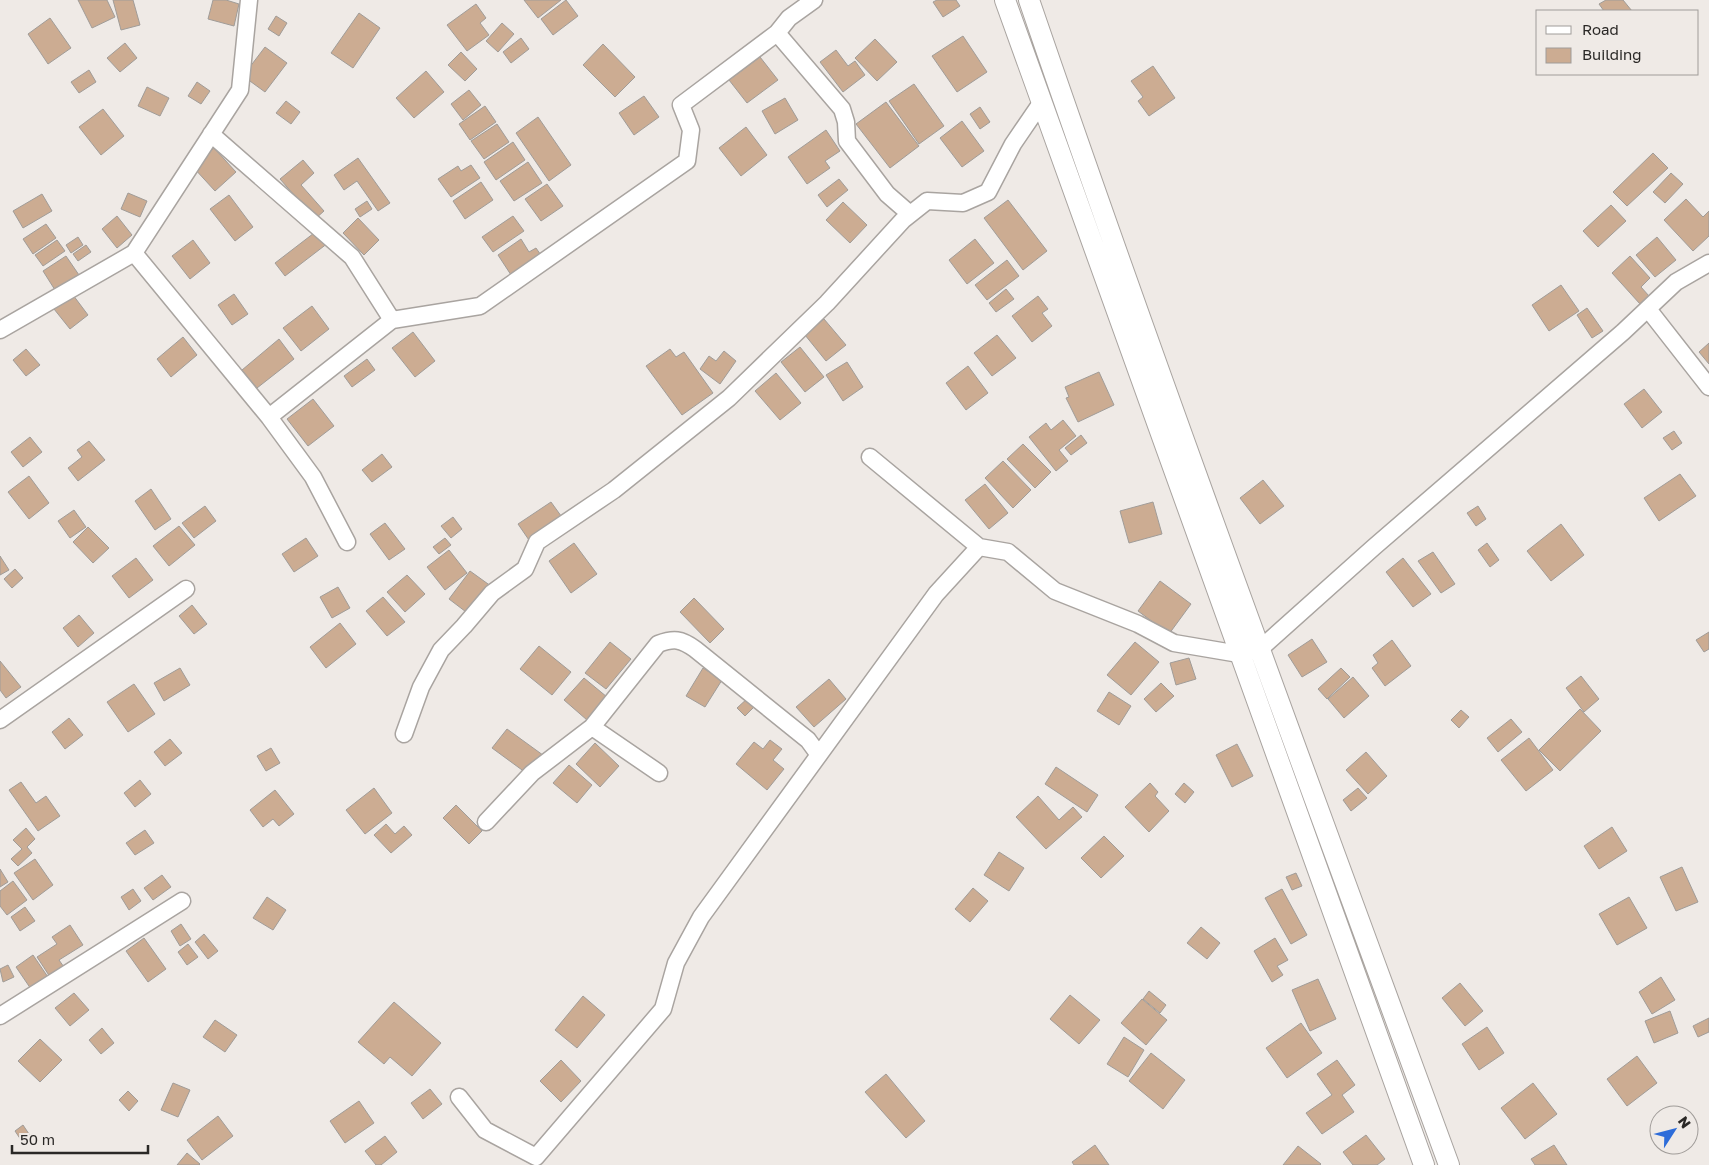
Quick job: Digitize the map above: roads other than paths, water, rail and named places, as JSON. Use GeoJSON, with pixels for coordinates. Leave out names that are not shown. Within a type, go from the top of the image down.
{"type":"FeatureCollection","features":[{"type":"Feature","properties":{"kind":"street"},"geometry":{"type":"LineString","coordinates":[[0,330],[134,253],[240,90],[250,0]]}},
{"type":"Feature","properties":{"kind":"street"},"geometry":{"type":"LineString","coordinates":[[270,417],[392,320],[480,306],[687,161],[691,130],[681,105],[777,33],[789,18],[814,0]]}},
{"type":"Feature","properties":{"kind":"street"},"geometry":{"type":"LineString","coordinates":[[1005,0],[1424,1165]]}},
{"type":"Feature","properties":{"kind":"street"},"geometry":{"type":"LineString","coordinates":[[1029,0],[1085,165],[1449,1165]]}},
{"type":"Feature","properties":{"kind":"street"},"geometry":{"type":"LineString","coordinates":[[777,33],[842,109],[846,122],[847,141],[887,194],[910,214]]}},
{"type":"Feature","properties":{"kind":"street"},"geometry":{"type":"LineString","coordinates":[[404,734],[421,687],[440,650],[464,626],[492,593],[525,569],[537,542],[614,490],[729,398],[827,303],[910,214],[928,201],[963,203],[988,192],[1013,144],[1041,102]]}},
{"type":"Feature","properties":{"kind":"street"},"geometry":{"type":"LineString","coordinates":[[211,134],[352,257],[392,320]]}},
{"type":"Feature","properties":{"kind":"street"},"geometry":{"type":"LineString","coordinates":[[134,253],[270,417],[313,477],[347,542]]}},
{"type":"Feature","properties":{"kind":"street"},"geometry":{"type":"LineString","coordinates":[[870,457],[979,547],[1008,552],[1054,591],[1138,624],[1174,643],[1239,654],[1260,649],[1648,309],[1676,282],[1709,263]]}},
{"type":"Feature","properties":{"kind":"street"},"geometry":{"type":"LineString","coordinates":[[1648,309],[1709,387]]}},
{"type":"Feature","properties":{"kind":"street"},"geometry":{"type":"LineString","coordinates":[[459,1097],[485,1130],[536,1156],[663,1009],[676,963],[701,917],[936,594],[979,547]]}},
{"type":"Feature","properties":{"kind":"street"},"geometry":{"type":"LineString","coordinates":[[0,720],[186,590]]}},
{"type":"Feature","properties":{"kind":"street"},"geometry":{"type":"LineString","coordinates":[[486,822],[532,773],[592,727],[658,644],[672,638],[685,642],[695,649],[808,740],[819,755]]}},
{"type":"Feature","properties":{"kind":"street"},"geometry":{"type":"LineString","coordinates":[[592,727],[659,773]]}},
{"type":"Feature","properties":{"kind":"street"},"geometry":{"type":"LineString","coordinates":[[0,1016],[182,901]]}}]}
